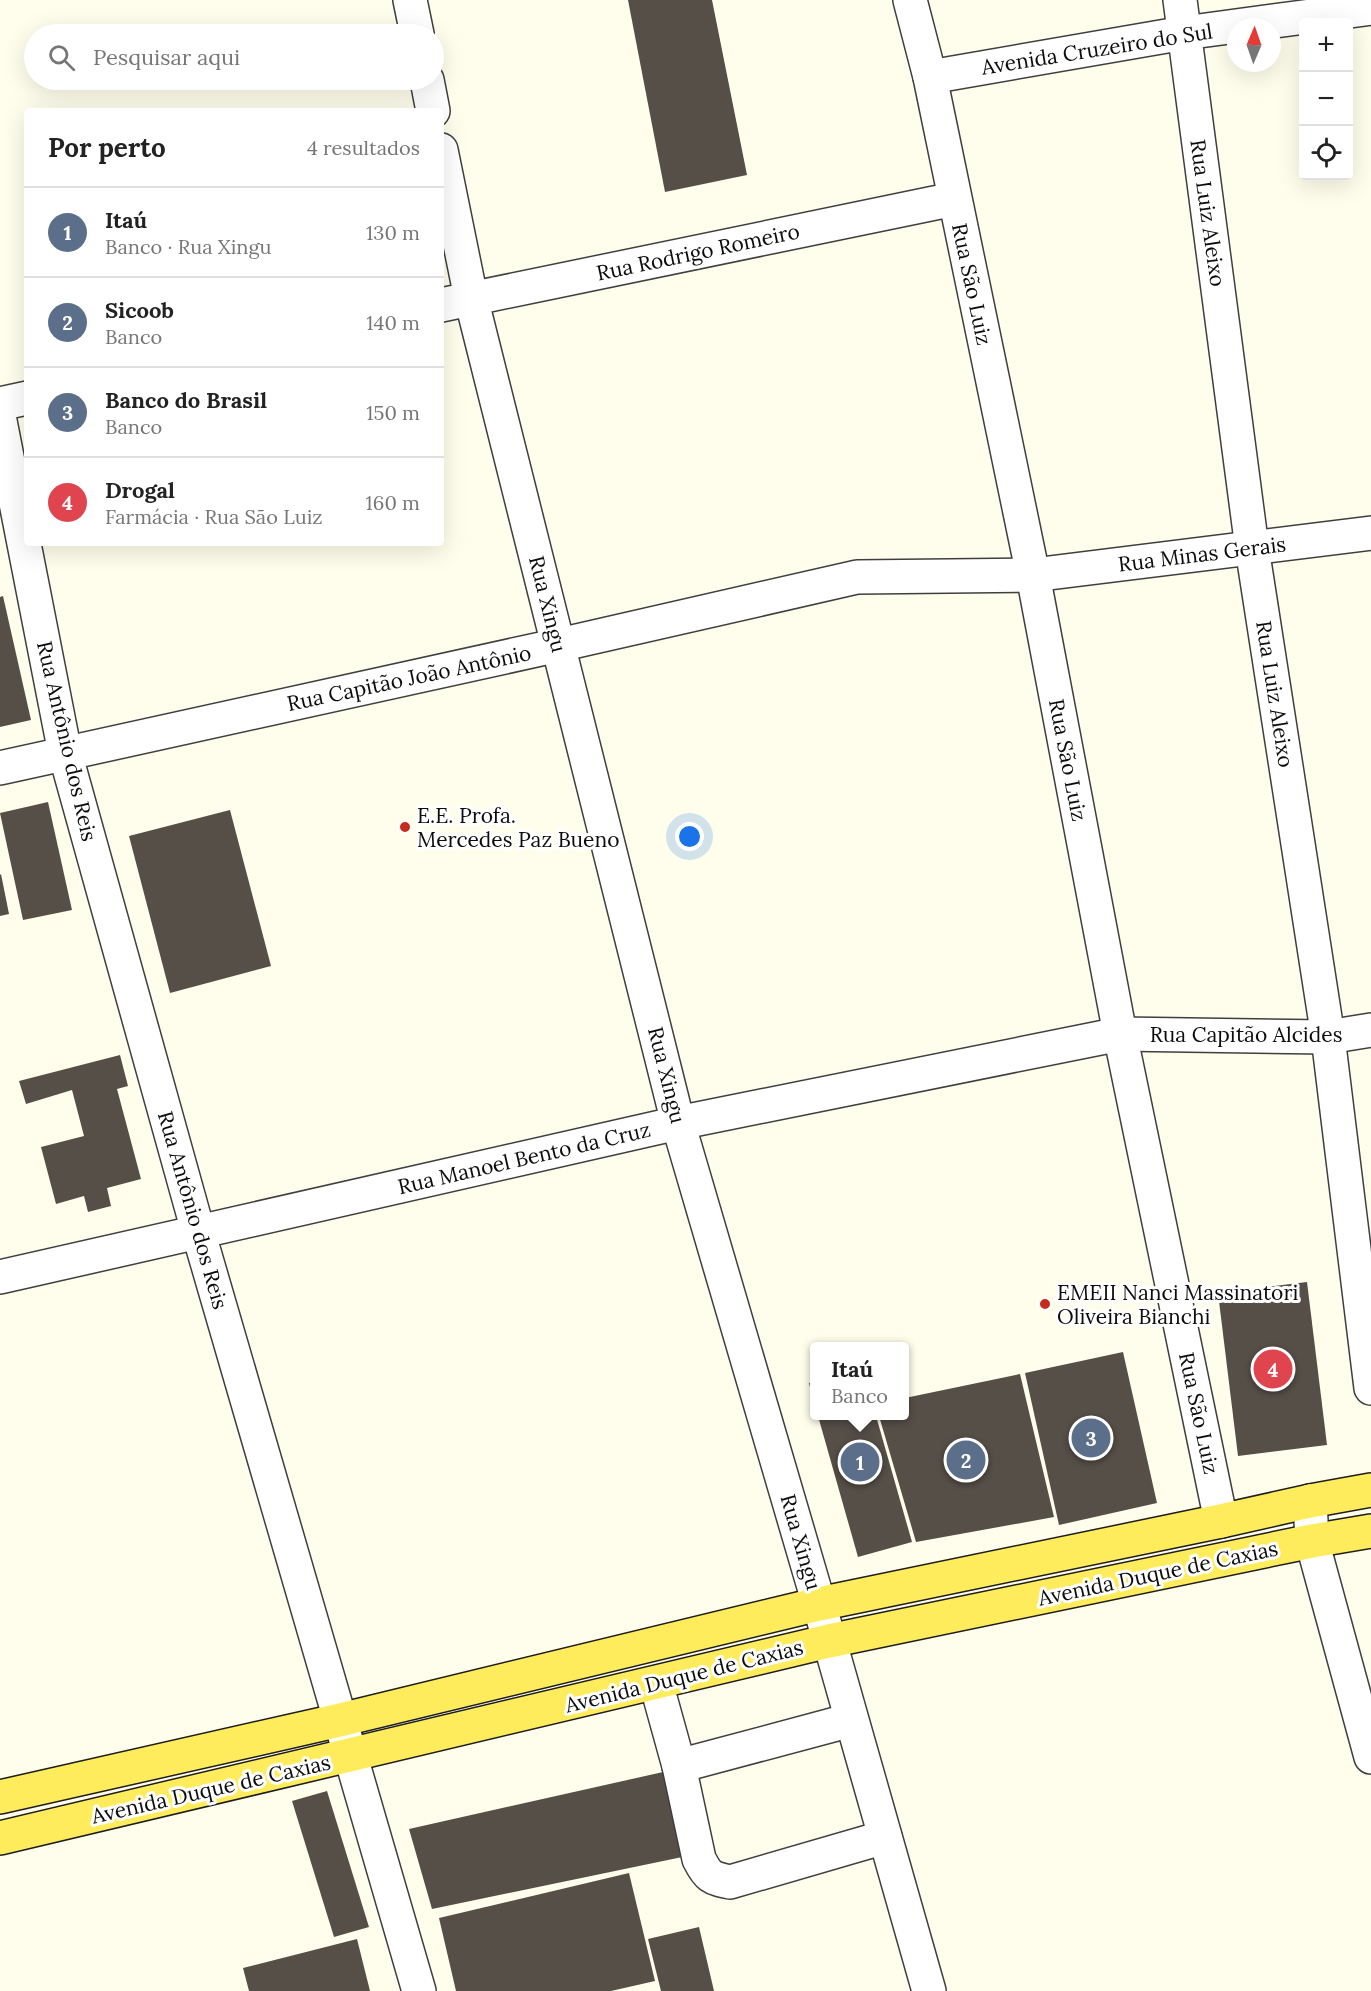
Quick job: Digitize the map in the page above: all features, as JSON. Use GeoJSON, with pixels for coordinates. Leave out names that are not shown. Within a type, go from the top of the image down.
{"type":"FeatureCollection","features":[{"type":"Feature","properties":{"kind":"main road","name":"Avenida Duque de Caxias"},"geometry":{"type":"LineString","coordinates":[[0,1797],[340,1719],[819,1604],[1371,1490]]}},
{"type":"Feature","properties":{"kind":"main road","name":"Avenida Duque de Caxias"},"geometry":{"type":"LineString","coordinates":[[0,1838],[829,1641],[1312,1541],[1371,1531]]}},
{"type":"Feature","properties":{"kind":"street"},"geometry":{"type":"LineString","coordinates":[[410,0],[415,24]]}},
{"type":"Feature","properties":{"kind":"street","name":"Rua São Luiz"},"geometry":{"type":"LineString","coordinates":[[910,0],[930,77],[1033,575],[1120,1034],[1221,1521]]}},
{"type":"Feature","properties":{"kind":"street","name":"Rua Luiz Aleixo"},"geometry":{"type":"LineString","coordinates":[[1180,0],[1252,548],[1328,1037],[1371,1388]]}},
{"type":"Feature","properties":{"kind":"street","name":"Avenida Cruzeiro do Sul"},"geometry":{"type":"LineString","coordinates":[[930,77],[1184,33],[1371,8]]}},
{"type":"Feature","properties":{"kind":"street"},"geometry":{"type":"LineString","coordinates":[[429,90],[432,108]]}},
{"type":"Feature","properties":{"kind":"street","name":"Rua Xingu"},"geometry":{"type":"LineString","coordinates":[[444,180],[456,301],[559,645],[678,1123],[819,1604],[929,1991]]}},
{"type":"Feature","properties":{"kind":"street","name":"Rua Rodrigo Romeiro"},"geometry":{"type":"LineString","coordinates":[[456,301],[954,199]]}},
{"type":"Feature","properties":{"kind":"street"},"geometry":{"type":"LineString","coordinates":[[0,404],[24,399]]}},
{"type":"Feature","properties":{"kind":"street","name":"Rua Antônio dos Reis"},"geometry":{"type":"LineString","coordinates":[[0,422],[24,544]]}},
{"type":"Feature","properties":{"kind":"street","name":"Rua Minas Gerais"},"geometry":{"type":"LineString","coordinates":[[1033,575],[1371,532]]}},
{"type":"Feature","properties":{"kind":"street","name":"Rua Antônio dos Reis"},"geometry":{"type":"LineString","coordinates":[[24,546],[65,753],[198,1231],[419,1991]]}},
{"type":"Feature","properties":{"kind":"street","name":"Rua Capitão João Antônio"},"geometry":{"type":"LineString","coordinates":[[0,768],[559,645],[857,576],[1033,575]]}},
{"type":"Feature","properties":{"kind":"street","name":"Rua Capitão Alcides"},"geometry":{"type":"LineString","coordinates":[[1120,1034],[1328,1037],[1371,1030]]}},
{"type":"Feature","properties":{"kind":"street","name":"Rua Manoel Bento da Cruz"},"geometry":{"type":"LineString","coordinates":[[0,1277],[678,1123],[1120,1034]]}},
{"type":"Feature","properties":{"kind":"street"},"geometry":{"type":"LineString","coordinates":[[1310,1501],[1312,1541],[1371,1757]]}},
{"type":"Feature","properties":{"kind":"street"},"geometry":{"type":"LineString","coordinates":[[656,1683],[679,1766],[699,1859],[706,1873],[714,1878],[730,1882],[885,1838]]}},
{"type":"Feature","properties":{"kind":"street"},"geometry":{"type":"LineString","coordinates":[[679,1766],[851,1720]]}},
{"type":"Feature","properties":{"kind":"building"},"geometry":{"type":"Polygon","coordinates":[[[628,0],[712,0],[747,175],[665,192],[628,0]]]}},
{"type":"Feature","properties":{"kind":"building"},"geometry":{"type":"Polygon","coordinates":[[[3,596],[31,720],[0,727],[0,597],[3,596]]]}},
{"type":"Feature","properties":{"kind":"building"},"geometry":{"type":"Polygon","coordinates":[[[48,802],[72,910],[23,920],[0,813],[48,802]]]}},
{"type":"Feature","properties":{"kind":"building"},"geometry":{"type":"Polygon","coordinates":[[[230,810],[271,966],[170,993],[129,836],[230,810]]]}},
{"type":"Feature","properties":{"kind":"building"},"geometry":{"type":"Polygon","coordinates":[[[0,875],[9,914],[0,916],[0,875]]]}},
{"type":"Feature","properties":{"kind":"building"},"geometry":{"type":"Polygon","coordinates":[[[120,1055],[128,1086],[117,1089],[141,1179],[107,1188],[111,1206],[88,1212],[84,1196],[56,1204],[41,1147],[84,1136],[72,1090],[26,1104],[19,1081],[120,1055]]]}},
{"type":"Feature","properties":{"kind":"building"},"geometry":{"type":"Polygon","coordinates":[[[1307,1282],[1327,1445],[1238,1456],[1218,1293],[1307,1282]]]}},
{"type":"Feature","properties":{"kind":"building"},"geometry":{"type":"Polygon","coordinates":[[[1123,1352],[1157,1503],[1059,1525],[1025,1373],[1123,1352]]]}},
{"type":"Feature","properties":{"kind":"building"},"geometry":{"type":"Polygon","coordinates":[[[1020,1374],[1054,1517],[916,1542],[880,1420],[909,1420],[909,1397],[1020,1374]]]}},
{"type":"Feature","properties":{"kind":"building"},"geometry":{"type":"Polygon","coordinates":[[[819,1420],[877,1420],[912,1542],[858,1557],[819,1420]]]}},
{"type":"Feature","properties":{"kind":"building"},"geometry":{"type":"Polygon","coordinates":[[[672,1770],[692,1855],[432,1909],[409,1829],[672,1770]]]}},
{"type":"Feature","properties":{"kind":"building"},"geometry":{"type":"Polygon","coordinates":[[[327,1791],[369,1927],[334,1937],[292,1801],[327,1791]]]}},
{"type":"Feature","properties":{"kind":"building"},"geometry":{"type":"Polygon","coordinates":[[[629,1873],[655,1981],[611,1991],[456,1991],[439,1918],[629,1873]]]}},
{"type":"Feature","properties":{"kind":"building"},"geometry":{"type":"Polygon","coordinates":[[[699,1927],[714,1991],[661,1991],[648,1939],[699,1927]]]}},
{"type":"Feature","properties":{"kind":"building"},"geometry":{"type":"Polygon","coordinates":[[[357,1939],[370,1991],[249,1991],[243,1968],[357,1939]]]}},
{"type":"Feature","properties":{"kind":"place","name":"E.E. Profa. Mercedes Paz Bueno"},"geometry":{"type":"Point","coordinates":[405,827]}},
{"type":"Feature","properties":{"kind":"place","name":"EMEII Nanci Massinatori Oliveira Bianchi"},"geometry":{"type":"Point","coordinates":[1045,1304]}},
{"type":"Feature","properties":{"kind":"place","name":"Drogal"},"geometry":{"type":"Point","coordinates":[1273,1369]}},
{"type":"Feature","properties":{"kind":"place","name":"Banco do Brasil"},"geometry":{"type":"Point","coordinates":[1091,1438]}},
{"type":"Feature","properties":{"kind":"place","name":"Sicoob"},"geometry":{"type":"Point","coordinates":[966,1460]}},
{"type":"Feature","properties":{"kind":"place","name":"Itaú"},"geometry":{"type":"Point","coordinates":[860,1462]}}]}
